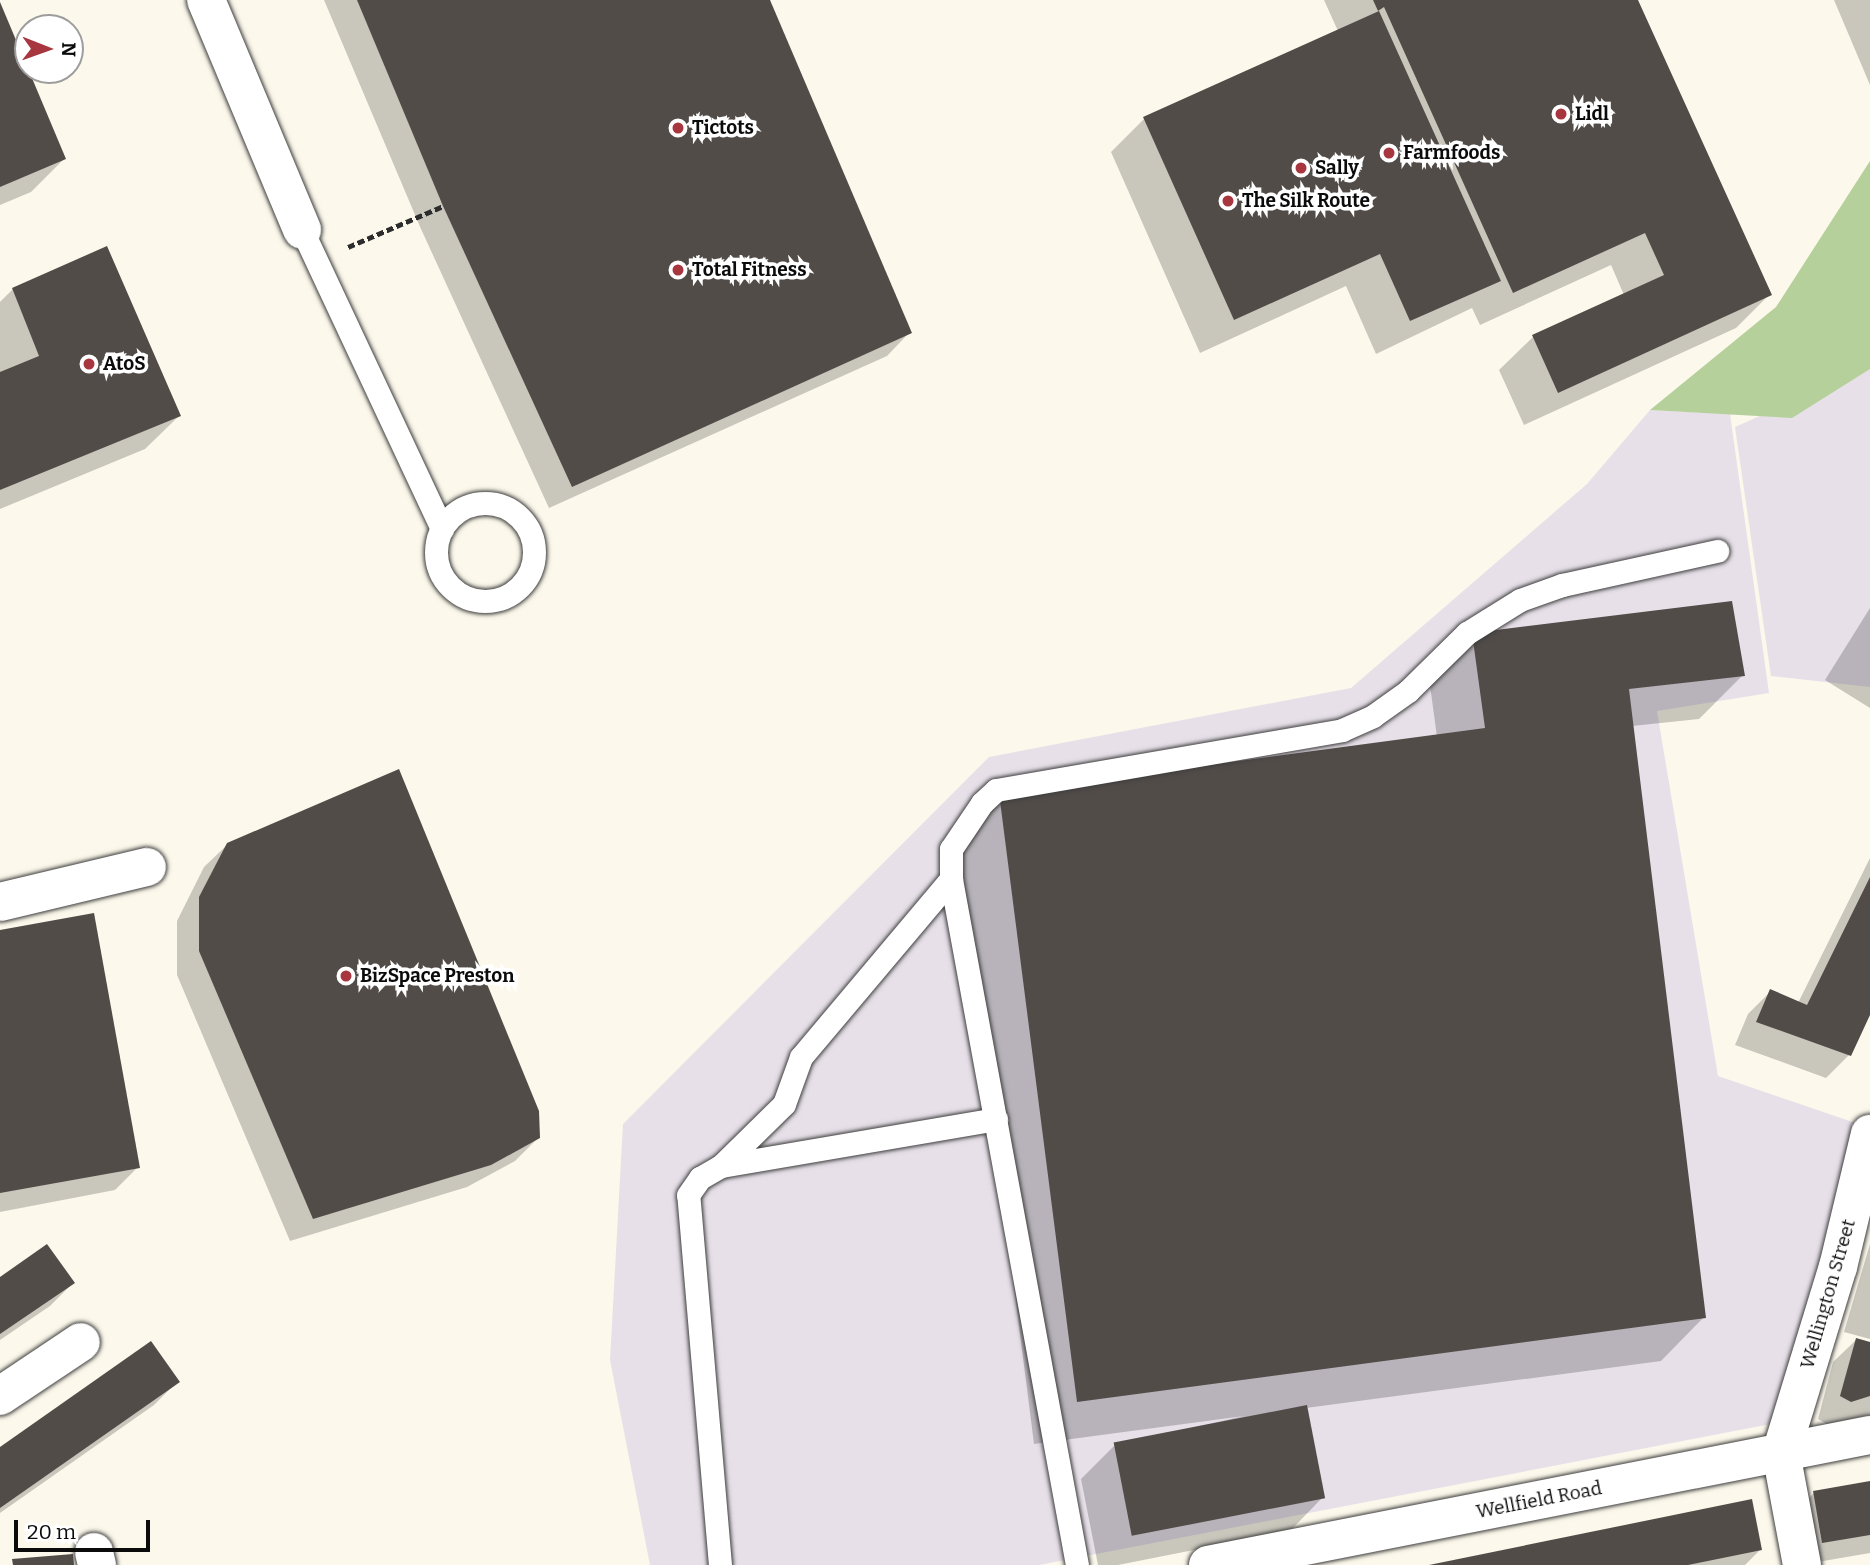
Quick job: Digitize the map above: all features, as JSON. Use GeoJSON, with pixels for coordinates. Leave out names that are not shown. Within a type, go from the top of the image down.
{"type":"FeatureCollection","features":[{"type":"Feature","properties":{"kind":"street"},"geometry":{"type":"LineString","coordinates":[[206,0],[310,246]]}},
{"type":"Feature","properties":{"kind":"street"},"geometry":{"type":"LineString","coordinates":[[0,902],[148,867]]}},
{"type":"Feature","properties":{"kind":"street","name":"Wellington Street"},"geometry":{"type":"LineString","coordinates":[[1781,1453],[1838,1267],[1870,1134]]}},
{"type":"Feature","properties":{"kind":"street"},"geometry":{"type":"LineString","coordinates":[[0,1396],[81,1342]]}},
{"type":"Feature","properties":{"kind":"street","name":"Wellfield Road"},"geometry":{"type":"LineString","coordinates":[[1208,1565],[1870,1435]]}},
{"type":"Feature","properties":{"kind":"street"},"geometry":{"type":"LineString","coordinates":[[1781,1453],[1802,1565]]}},
{"type":"Feature","properties":{"kind":"lane"},"geometry":{"type":"LineString","coordinates":[[310,246],[442,529],[436,547],[437,564],[455,591],[486,602],[501,599],[525,580],[534,552],[531,536],[511,511],[479,503],[463,508],[442,529]]}},
{"type":"Feature","properties":{"kind":"lane"},"geometry":{"type":"LineString","coordinates":[[1077,1565],[951,879],[951,849],[982,803],[996,790],[1342,730],[1373,716],[1408,691],[1467,633],[1520,600],[1562,585],[1717,551]]}},
{"type":"Feature","properties":{"kind":"lane"},"geometry":{"type":"LineString","coordinates":[[720,1565],[688,1195],[700,1178],[721,1166],[784,1104],[801,1057],[951,879]]}},
{"type":"Feature","properties":{"kind":"lane"},"geometry":{"type":"LineString","coordinates":[[721,1166],[996,1119]]}},
{"type":"Feature","properties":{"kind":"path"},"geometry":{"type":"LineString","coordinates":[[310,246],[443,206]]}},
{"type":"Feature","properties":{"kind":"shaded area"},"geometry":{"type":"Polygon","coordinates":[[[1870,367],[1870,687],[1771,676],[1735,427],[1870,367]]]}},
{"type":"Feature","properties":{"kind":"shaded area"},"geometry":{"type":"Polygon","coordinates":[[[1650,410],[1730,414],[1769,693],[1657,711],[1718,1076],[1870,1128],[1807,1417],[1039,1565],[650,1565],[610,1360],[623,1124],[989,757],[1351,688],[1587,484],[1650,410]]]}},
{"type":"Feature","properties":{"kind":"green space"},"geometry":{"type":"Polygon","coordinates":[[[1870,161],[1870,369],[1792,418],[1650,410],[1776,307],[1870,161]]]}},
{"type":"Feature","properties":{"kind":"building","name":"Total Fitness"},"geometry":{"type":"Polygon","coordinates":[[[357,0],[770,0],[912,333],[572,487],[443,206],[357,0]]]}},
{"type":"Feature","properties":{"kind":"building","name":"Lidl"},"geometry":{"type":"Polygon","coordinates":[[[1373,0],[1638,0],[1772,295],[1558,393],[1532,335],[1664,275],[1645,233],[1513,293],[1384,7],[1378,11],[1373,0]]]}},
{"type":"Feature","properties":{"kind":"building"},"geometry":{"type":"Polygon","coordinates":[[[0,2],[14,35],[14,84],[34,84],[66,159],[0,187],[0,2]]]}},
{"type":"Feature","properties":{"kind":"building"},"geometry":{"type":"Polygon","coordinates":[[[1379,11],[1501,281],[1410,321],[1380,254],[1234,320],[1143,117],[1379,11]]]}},
{"type":"Feature","properties":{"kind":"building","name":"AtoS"},"geometry":{"type":"Polygon","coordinates":[[[107,246],[181,416],[0,490],[0,372],[39,356],[12,288],[107,246]]]}},
{"type":"Feature","properties":{"kind":"building"},"geometry":{"type":"Polygon","coordinates":[[[1732,601],[1745,676],[1629,689],[1706,1318],[1077,1402],[999,793],[1485,728],[1472,633],[1732,601]]]}},
{"type":"Feature","properties":{"kind":"building","name":"BizSpace Preston"},"geometry":{"type":"Polygon","coordinates":[[[399,769],[539,1111],[540,1138],[491,1165],[313,1219],[199,951],[199,897],[227,843],[399,769]]]}},
{"type":"Feature","properties":{"kind":"building"},"geometry":{"type":"Polygon","coordinates":[[[1870,877],[1870,1015],[1851,1056],[1756,1022],[1770,989],[1807,1005],[1870,877]]]}},
{"type":"Feature","properties":{"kind":"building"},"geometry":{"type":"Polygon","coordinates":[[[94,913],[140,1168],[0,1193],[0,930],[94,913]]]}},
{"type":"Feature","properties":{"kind":"building"},"geometry":{"type":"Polygon","coordinates":[[[47,1244],[75,1283],[0,1334],[0,1277],[47,1244]]]}},
{"type":"Feature","properties":{"kind":"building"},"geometry":{"type":"Polygon","coordinates":[[[1856,1338],[1870,1342],[1870,1396],[1851,1402],[1840,1396],[1856,1338]]]}},
{"type":"Feature","properties":{"kind":"building"},"geometry":{"type":"Polygon","coordinates":[[[151,1341],[180,1382],[0,1508],[0,1447],[151,1341]]]}},
{"type":"Feature","properties":{"kind":"building"},"geometry":{"type":"Polygon","coordinates":[[[1307,1405],[1325,1498],[1132,1536],[1114,1443],[1307,1405]]]}},
{"type":"Feature","properties":{"kind":"building"},"geometry":{"type":"Polygon","coordinates":[[[1870,1481],[1870,1535],[1822,1543],[1813,1491],[1870,1481]]]}},
{"type":"Feature","properties":{"kind":"building"},"geometry":{"type":"Polygon","coordinates":[[[1752,1499],[1762,1550],[1688,1565],[1429,1565],[1752,1499]]]}},
{"type":"Feature","properties":{"kind":"building"},"geometry":{"type":"Polygon","coordinates":[[[73,1554],[74,1565],[13,1565],[12,1559],[73,1554]]]}},
{"type":"Feature","properties":{"kind":"place","name":"Lidl"},"geometry":{"type":"Point","coordinates":[1561,114]}},
{"type":"Feature","properties":{"kind":"place","name":"Tictots"},"geometry":{"type":"Point","coordinates":[678,128]}},
{"type":"Feature","properties":{"kind":"place","name":"Farmfoods"},"geometry":{"type":"Point","coordinates":[1389,153]}},
{"type":"Feature","properties":{"kind":"place","name":"Sally"},"geometry":{"type":"Point","coordinates":[1301,168]}},
{"type":"Feature","properties":{"kind":"place","name":"The Silk Route"},"geometry":{"type":"Point","coordinates":[1228,201]}},
{"type":"Feature","properties":{"kind":"place","name":"Total Fitness"},"geometry":{"type":"Point","coordinates":[678,270]}},
{"type":"Feature","properties":{"kind":"place","name":"AtoS"},"geometry":{"type":"Point","coordinates":[89,364]}},
{"type":"Feature","properties":{"kind":"place","name":"BizSpace Preston"},"geometry":{"type":"Point","coordinates":[346,976]}}]}
